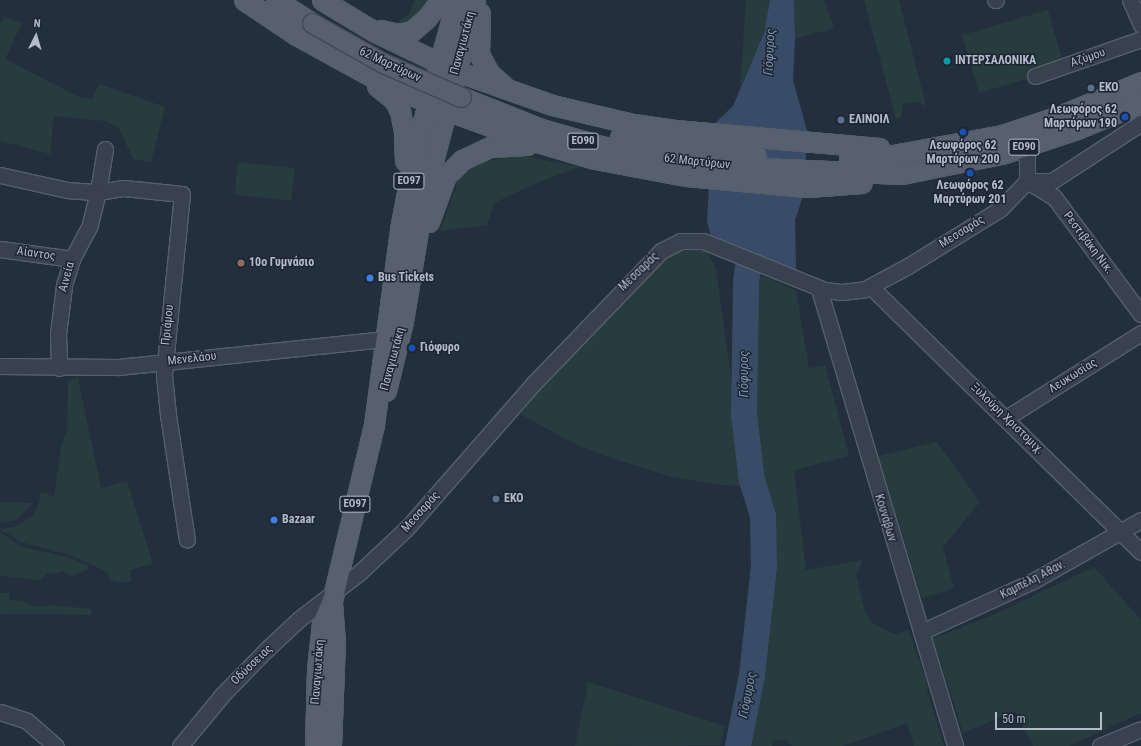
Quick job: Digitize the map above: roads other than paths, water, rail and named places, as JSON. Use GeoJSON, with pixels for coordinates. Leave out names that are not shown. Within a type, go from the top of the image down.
{"type":"FeatureCollection","features":[{"type":"Feature","properties":{"kind":"main road","name":"ΕΟ90"},"geometry":{"type":"LineString","coordinates":[[244,0],[331,55],[428,103],[553,147],[609,162],[709,157],[810,165],[858,184],[977,160],[1022,148],[1141,103]]}},
{"type":"Feature","properties":{"kind":"main road","name":"62 Μαρτύρων"},"geometry":{"type":"LineString","coordinates":[[276,0],[312,23],[376,59],[462,93],[600,133],[709,157],[810,165],[872,158],[954,145],[1024,129],[1141,82]]}},
{"type":"Feature","properties":{"kind":"main road","name":"62 Μαρτύρων"},"geometry":{"type":"LineString","coordinates":[[292,0],[365,44],[462,93]]}},
{"type":"Feature","properties":{"kind":"main road","name":"62 Μαρτύρων"},"geometry":{"type":"LineString","coordinates":[[322,0],[355,21],[448,68],[514,93],[633,124],[709,157]]}},
{"type":"Feature","properties":{"kind":"main road"},"geometry":{"type":"LineString","coordinates":[[355,21],[382,30],[405,33],[426,19],[441,0]]}},
{"type":"Feature","properties":{"kind":"main road","name":"Παναγιωτάκη"},"geometry":{"type":"LineString","coordinates":[[377,406],[387,389],[394,365],[424,196],[446,110],[448,68],[457,0]]}},
{"type":"Feature","properties":{"kind":"main road","name":"Παναγιωτάκη"},"geometry":{"type":"LineString","coordinates":[[377,406],[376,391],[404,202],[416,143],[428,103],[448,68],[475,0]]}},
{"type":"Feature","properties":{"kind":"main road"},"geometry":{"type":"LineString","coordinates":[[482,0],[478,42],[482,62],[495,80],[514,93]]}},
{"type":"Feature","properties":{"kind":"main road"},"geometry":{"type":"LineString","coordinates":[[331,55],[377,86],[398,107],[404,141],[404,202]]}},
{"type":"Feature","properties":{"kind":"main road"},"geometry":{"type":"LineString","coordinates":[[412,268],[444,182],[450,171],[462,160],[490,147],[506,145],[553,147]]}},
{"type":"Feature","properties":{"kind":"main road","name":"62 Μαρτύρων"},"geometry":{"type":"LineString","coordinates":[[810,165],[874,147],[904,152]]}},
{"type":"Feature","properties":{"kind":"main road","name":"ΕΟ97"},"geometry":{"type":"LineString","coordinates":[[333,597],[377,406]]}},
{"type":"Feature","properties":{"kind":"main road","name":"Παναγιωτάκη"},"geometry":{"type":"LineString","coordinates":[[315,746],[318,645],[324,616],[333,597]]}},
{"type":"Feature","properties":{"kind":"main road","name":"Παναγιωτάκη"},"geometry":{"type":"LineString","coordinates":[[331,746],[335,643],[333,597]]}},
{"type":"Feature","properties":{"kind":"street"},"geometry":{"type":"LineString","coordinates":[[1130,0],[1141,25]]}},
{"type":"Feature","properties":{"kind":"street","name":"Αζύμου"},"geometry":{"type":"LineString","coordinates":[[1035,76],[1141,39]]}},
{"type":"Feature","properties":{"kind":"street"},"geometry":{"type":"LineString","coordinates":[[1022,148],[1026,159],[1027,181],[1052,181],[1141,123]]}},
{"type":"Feature","properties":{"kind":"street","name":"Αινεία"},"geometry":{"type":"LineString","coordinates":[[59,368],[58,334],[60,306],[72,259],[88,232],[98,192],[105,149]]}},
{"type":"Feature","properties":{"kind":"street"},"geometry":{"type":"LineString","coordinates":[[0,175],[67,190],[98,192]]}},
{"type":"Feature","properties":{"kind":"street","name":"Μεσσαράς"},"geometry":{"type":"LineString","coordinates":[[333,597],[407,528],[533,384],[652,258],[667,246],[681,241],[711,243],[819,288],[842,292],[871,287],[1000,209],[1027,181]]}},
{"type":"Feature","properties":{"kind":"street","name":"Ρεστιβάκη Νικ."},"geometry":{"type":"LineString","coordinates":[[1027,181],[1054,197],[1141,314]]}},
{"type":"Feature","properties":{"kind":"street","name":"Πριάμου"},"geometry":{"type":"LineString","coordinates":[[98,192],[124,188],[182,194],[165,362],[167,408],[187,540]]}},
{"type":"Feature","properties":{"kind":"street","name":"Αίαντος"},"geometry":{"type":"LineString","coordinates":[[0,249],[72,259]]}},
{"type":"Feature","properties":{"kind":"street","name":"Ξυλούρη Χριστομιχ."},"geometry":{"type":"LineString","coordinates":[[871,287],[1141,552]]}},
{"type":"Feature","properties":{"kind":"street","name":"Κουνάβων"},"geometry":{"type":"LineString","coordinates":[[819,288],[955,746]]}},
{"type":"Feature","properties":{"kind":"street","name":"Λευκωσίας"},"geometry":{"type":"LineString","coordinates":[[1006,418],[1141,333]]}},
{"type":"Feature","properties":{"kind":"street","name":"Μενελάου"},"geometry":{"type":"LineString","coordinates":[[0,366],[59,368],[119,367],[384,339]]}},
{"type":"Feature","properties":{"kind":"street","name":"Καμπέλη Αθαν."},"geometry":{"type":"LineString","coordinates":[[921,632],[1034,581],[1141,520]]}},
{"type":"Feature","properties":{"kind":"street","name":"Οδύσσειας"},"geometry":{"type":"LineString","coordinates":[[180,746],[236,679],[300,619],[333,597]]}},
{"type":"Feature","properties":{"kind":"street"},"geometry":{"type":"LineString","coordinates":[[0,712],[27,721],[56,746]]}},
{"type":"Feature","properties":{"kind":"street"},"geometry":{"type":"LineString","coordinates":[[1100,746],[1128,741],[1141,729]]}},
{"type":"Feature","properties":{"kind":"water"},"geometry":{"type":"Polygon","coordinates":[[[770,0],[794,0],[795,39],[793,80],[808,134],[802,199],[795,220],[796,269],[794,272],[711,236],[707,222],[712,126],[733,106],[764,33],[770,0]]]}},
{"type":"Feature","properties":{"kind":"waterway","name":"Γιόφυρος"},"geometry":{"type":"LineString","coordinates":[[738,746],[752,675],[764,567],[763,516],[752,481],[744,415],[746,281],[753,233]]}},
{"type":"Feature","properties":{"kind":"place","name":"ΙΝΤΕΡΣΑΛΟΝΙΚΑ"},"geometry":{"type":"Point","coordinates":[947,61]}},
{"type":"Feature","properties":{"kind":"place","name":"EKO"},"geometry":{"type":"Point","coordinates":[1091,88]}},
{"type":"Feature","properties":{"kind":"place","name":"Λεωφόρος 62 Μαρτύρων 190"},"geometry":{"type":"Point","coordinates":[1125,117]}},
{"type":"Feature","properties":{"kind":"place","name":"ΕΛΙΝΟΙΛ"},"geometry":{"type":"Point","coordinates":[841,120]}},
{"type":"Feature","properties":{"kind":"place","name":"Λεωφόρος 62 Μαρτύρων 200"},"geometry":{"type":"Point","coordinates":[963,132]}},
{"type":"Feature","properties":{"kind":"place","name":"Λεωφόρος 62 Μαρτύρων 201"},"geometry":{"type":"Point","coordinates":[970,173]}},
{"type":"Feature","properties":{"kind":"place","name":"10ο Γυμνάσιο"},"geometry":{"type":"Point","coordinates":[241,263]}},
{"type":"Feature","properties":{"kind":"place","name":"Bus Tickets"},"geometry":{"type":"Point","coordinates":[370,278]}},
{"type":"Feature","properties":{"kind":"place","name":"Γιόφυρο"},"geometry":{"type":"Point","coordinates":[412,348]}},
{"type":"Feature","properties":{"kind":"place","name":"ΕΚΟ"},"geometry":{"type":"Point","coordinates":[496,499]}},
{"type":"Feature","properties":{"kind":"place","name":"Bazaar"},"geometry":{"type":"Point","coordinates":[274,520]}}]}
